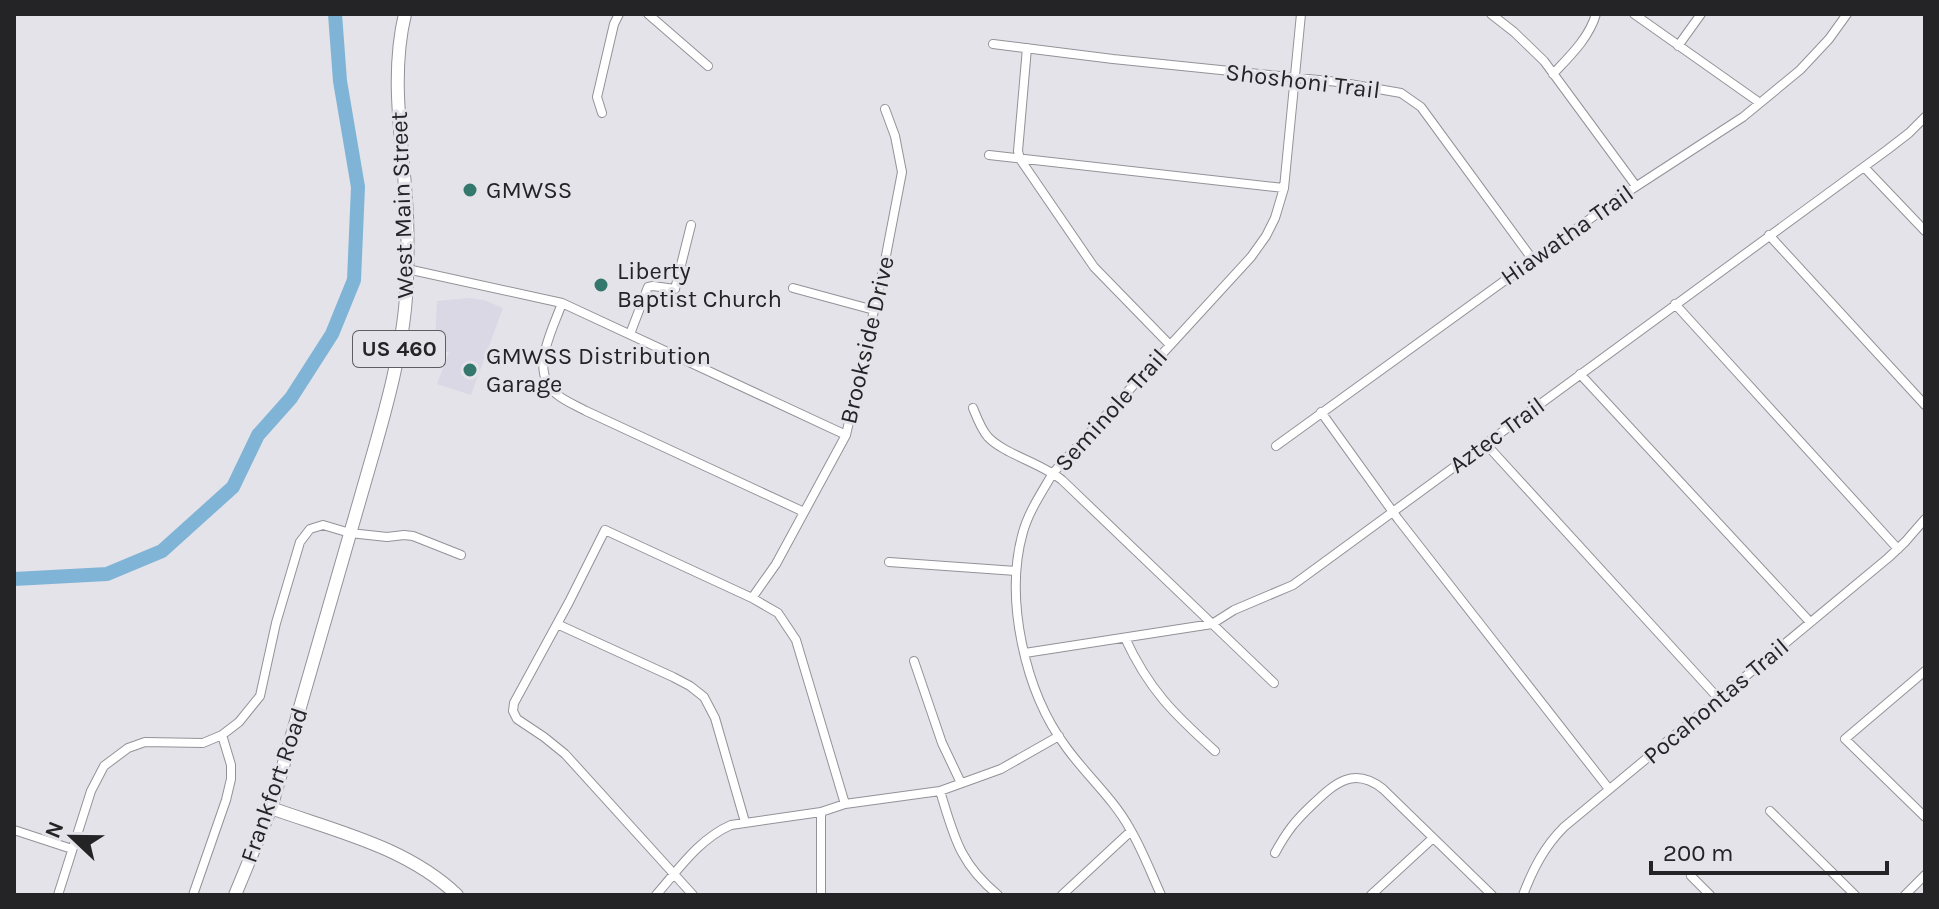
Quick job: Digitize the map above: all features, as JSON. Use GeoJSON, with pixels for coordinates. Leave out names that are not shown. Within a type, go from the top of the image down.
{"type":"FeatureCollection","features":[{"type":"Feature","properties":{"kind":"main road","name":"West Main Street"},"geometry":{"type":"LineString","coordinates":[[311,673],[394,374],[403,326],[407,269],[406,214],[398,80],[399,39],[405,14]]}},
{"type":"Feature","properties":{"kind":"main road","name":"Frankfort Road"},"geometry":{"type":"LineString","coordinates":[[235,895],[271,808],[311,673]]}},
{"type":"Feature","properties":{"kind":"main road"},"geometry":{"type":"LineString","coordinates":[[271,808],[382,847],[440,881],[457,895]]}},
{"type":"Feature","properties":{"kind":"street"},"geometry":{"type":"LineString","coordinates":[[602,113],[597,97],[619,14]]}},
{"type":"Feature","properties":{"kind":"street"},"geometry":{"type":"LineString","coordinates":[[648,14],[708,66]]}},
{"type":"Feature","properties":{"kind":"street","name":"Seminole Trail"},"geometry":{"type":"LineString","coordinates":[[1161,895],[1131,831],[1111,801],[1065,746],[1037,698],[1027,668],[1018,617],[1016,571],[1019,549],[1029,515],[1053,473],[1251,257],[1266,236],[1284,188],[1301,14]]}},
{"type":"Feature","properties":{"kind":"street"},"geometry":{"type":"LineString","coordinates":[[1491,14],[1544,61],[1636,186]]}},
{"type":"Feature","properties":{"kind":"street"},"geometry":{"type":"LineString","coordinates":[[1553,74],[1581,43],[1596,14]]}},
{"type":"Feature","properties":{"kind":"street"},"geometry":{"type":"LineString","coordinates":[[1634,14],[1760,103]]}},
{"type":"Feature","properties":{"kind":"street"},"geometry":{"type":"LineString","coordinates":[[1678,46],[1701,14]]}},
{"type":"Feature","properties":{"kind":"street","name":"Hiawatha Trail"},"geometry":{"type":"LineString","coordinates":[[1276,446],[1636,186],[1743,117],[1800,70],[1847,14]]}},
{"type":"Feature","properties":{"kind":"street","name":"Shoshoni Trail"},"geometry":{"type":"LineString","coordinates":[[993,44],[1107,59],[1338,82],[1401,93],[1421,107],[1533,260]]}},
{"type":"Feature","properties":{"kind":"street"},"geometry":{"type":"LineString","coordinates":[[1027,48],[1018,151],[1020,159],[1094,267],[1170,345]]}},
{"type":"Feature","properties":{"kind":"street","name":"Brookside Drive"},"geometry":{"type":"LineString","coordinates":[[752,598],[776,564],[846,435],[902,172],[895,136],[885,109]]}},
{"type":"Feature","properties":{"kind":"street","name":"Aztec Trail"},"geometry":{"type":"LineString","coordinates":[[1025,653],[1212,624],[1234,610],[1293,585],[1864,167],[1925,117]]}},
{"type":"Feature","properties":{"kind":"street"},"geometry":{"type":"LineString","coordinates":[[989,155],[1284,188]]}},
{"type":"Feature","properties":{"kind":"street"},"geometry":{"type":"LineString","coordinates":[[1864,167],[1925,231]]}},
{"type":"Feature","properties":{"kind":"street"},"geometry":{"type":"LineString","coordinates":[[630,334],[648,287],[675,289],[691,225]]}},
{"type":"Feature","properties":{"kind":"street"},"geometry":{"type":"LineString","coordinates":[[1769,235],[1925,405]]}},
{"type":"Feature","properties":{"kind":"street"},"geometry":{"type":"LineString","coordinates":[[407,269],[562,303],[846,435]]}},
{"type":"Feature","properties":{"kind":"street"},"geometry":{"type":"LineString","coordinates":[[793,288],[874,310]]}},
{"type":"Feature","properties":{"kind":"street"},"geometry":{"type":"LineString","coordinates":[[562,303],[542,368],[545,380],[557,395],[804,512]]}},
{"type":"Feature","properties":{"kind":"street"},"geometry":{"type":"LineString","coordinates":[[1675,304],[1898,549]]}},
{"type":"Feature","properties":{"kind":"street"},"geometry":{"type":"LineString","coordinates":[[1580,374],[1810,622]]}},
{"type":"Feature","properties":{"kind":"street"},"geometry":{"type":"LineString","coordinates":[[973,408],[981,428],[994,442],[1053,473],[1079,495],[1274,683]]}},
{"type":"Feature","properties":{"kind":"street"},"geometry":{"type":"LineString","coordinates":[[1321,412],[1393,511],[1609,789]]}},
{"type":"Feature","properties":{"kind":"street"},"geometry":{"type":"LineString","coordinates":[[1485,443],[1719,699]]}},
{"type":"Feature","properties":{"kind":"street","name":"Pocahontas Trail"},"geometry":{"type":"LineString","coordinates":[[1523,895],[1532,871],[1551,840],[1898,549],[1925,519]]}},
{"type":"Feature","properties":{"kind":"street"},"geometry":{"type":"LineString","coordinates":[[58,895],[96,778],[104,766],[128,748],[145,742],[203,743],[222,735],[239,722],[260,696],[276,623],[300,542],[310,529],[323,525],[350,533],[413,536],[461,555]]}},
{"type":"Feature","properties":{"kind":"street"},"geometry":{"type":"LineString","coordinates":[[693,895],[565,754],[517,719],[513,711],[514,703],[605,530],[778,613],[796,640],[845,804]]}},
{"type":"Feature","properties":{"kind":"street"},"geometry":{"type":"LineString","coordinates":[[889,562],[1016,571]]}},
{"type":"Feature","properties":{"kind":"street"},"geometry":{"type":"LineString","coordinates":[[557,624],[673,677],[704,697],[715,718],[745,822]]}},
{"type":"Feature","properties":{"kind":"street"},"geometry":{"type":"LineString","coordinates":[[1125,638],[1153,689],[1215,751]]}},
{"type":"Feature","properties":{"kind":"street"},"geometry":{"type":"LineString","coordinates":[[914,661],[942,743],[961,783]]}},
{"type":"Feature","properties":{"kind":"street"},"geometry":{"type":"LineString","coordinates":[[1925,671],[1845,739],[1925,817]]}},
{"type":"Feature","properties":{"kind":"street"},"geometry":{"type":"LineString","coordinates":[[193,895],[231,779],[231,765],[222,735]]}},
{"type":"Feature","properties":{"kind":"street"},"geometry":{"type":"LineString","coordinates":[[656,895],[695,850],[724,829],[745,822],[821,812],[845,804],[940,791],[1001,769],[1059,736]]}},
{"type":"Feature","properties":{"kind":"street"},"geometry":{"type":"LineString","coordinates":[[1275,853],[1292,824],[1330,788],[1352,778],[1373,781],[1492,895]]}},
{"type":"Feature","properties":{"kind":"street"},"geometry":{"type":"LineString","coordinates":[[940,791],[955,840],[970,868],[998,895]]}},
{"type":"Feature","properties":{"kind":"street"},"geometry":{"type":"LineString","coordinates":[[1770,811],[1855,895]]}},
{"type":"Feature","properties":{"kind":"street"},"geometry":{"type":"LineString","coordinates":[[821,812],[821,895]]}},
{"type":"Feature","properties":{"kind":"street"},"geometry":{"type":"LineString","coordinates":[[14,830],[72,849]]}},
{"type":"Feature","properties":{"kind":"street"},"geometry":{"type":"LineString","coordinates":[[1062,895],[1131,831]]}},
{"type":"Feature","properties":{"kind":"street"},"geometry":{"type":"LineString","coordinates":[[1371,895],[1433,838]]}},
{"type":"Feature","properties":{"kind":"street"},"geometry":{"type":"LineString","coordinates":[[1905,895],[1925,875]]}},
{"type":"Feature","properties":{"kind":"street"},"geometry":{"type":"LineString","coordinates":[[1691,876],[1710,895]]}},
{"type":"Feature","properties":{"kind":"shaded area"},"geometry":{"type":"Polygon","coordinates":[[[469,298],[503,308],[471,395],[437,384],[449,352],[442,351],[435,341],[437,301],[469,298]]]}},
{"type":"Feature","properties":{"kind":"waterway"},"geometry":{"type":"LineString","coordinates":[[14,579],[107,574],[162,551],[233,487],[258,435],[291,398],[332,334],[354,280],[358,187],[340,81],[335,14]]}},
{"type":"Feature","properties":{"kind":"place","name":"GMWSS"},"geometry":{"type":"Point","coordinates":[470,190]}},
{"type":"Feature","properties":{"kind":"place","name":"Liberty Baptist Church"},"geometry":{"type":"Point","coordinates":[601,285]}},
{"type":"Feature","properties":{"kind":"place","name":"GMWSS Distribution Garage"},"geometry":{"type":"Point","coordinates":[470,370]}}]}
